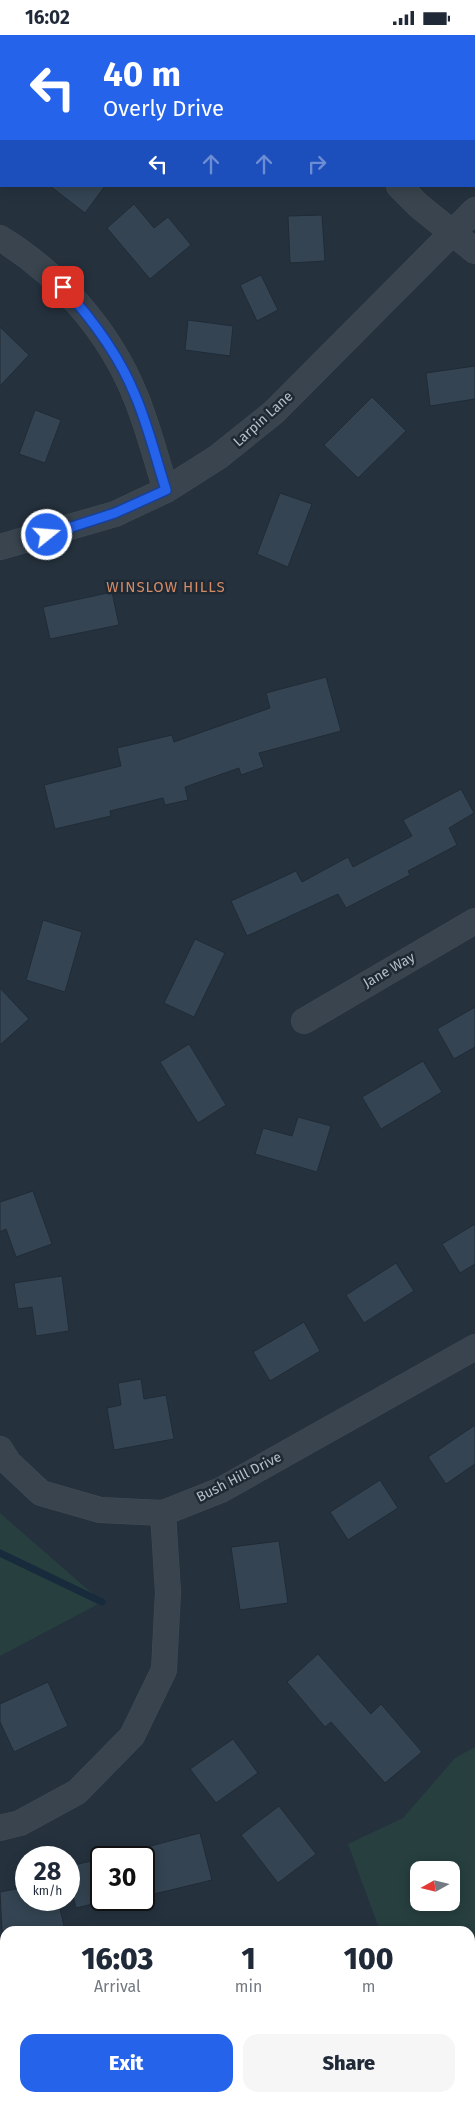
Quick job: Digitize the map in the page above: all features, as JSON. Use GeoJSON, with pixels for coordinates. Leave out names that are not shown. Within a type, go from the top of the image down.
{"type":"FeatureCollection","features":[{"type":"Feature","properties":{"kind":"street"},"geometry":{"type":"LineString","coordinates":[[400,187],[419,206],[475,251]]}},
{"type":"Feature","properties":{"kind":"street","name":"Larpin Lane"},"geometry":{"type":"LineString","coordinates":[[0,547],[115,513],[166,490],[218,457],[274,412],[475,210]]}},
{"type":"Feature","properties":{"kind":"street"},"geometry":{"type":"LineString","coordinates":[[0,237],[38,264],[63,287],[80,305],[100,332],[136,395],[166,490]]}},
{"type":"Feature","properties":{"kind":"street","name":"Jane Way"},"geometry":{"type":"LineString","coordinates":[[304,1021],[475,921]]}},
{"type":"Feature","properties":{"kind":"street","name":"Bush Hill Drive"},"geometry":{"type":"LineString","coordinates":[[0,1449],[9,1463],[41,1493],[100,1510],[163,1513],[221,1490],[475,1347]]}},
{"type":"Feature","properties":{"kind":"street"},"geometry":{"type":"LineString","coordinates":[[0,1828],[20,1823],[77,1792],[132,1736],[164,1669],[168,1592],[163,1513]]}},
{"type":"Feature","properties":{"kind":"green space"},"geometry":{"type":"Polygon","coordinates":[[[0,1513],[102,1602],[0,1656],[0,1513]]]}},
{"type":"Feature","properties":{"kind":"green space"},"geometry":{"type":"Polygon","coordinates":[[[475,1747],[475,1926],[378,1926],[348,1844],[403,1818],[455,1758],[475,1747]]]}},
{"type":"Feature","properties":{"kind":"building"},"geometry":{"type":"Polygon","coordinates":[[[51,187],[104,187],[85,213],[51,187]]]}},
{"type":"Feature","properties":{"kind":"building"},"geometry":{"type":"Polygon","coordinates":[[[134,204],[154,228],[168,217],[191,245],[150,279],[107,228],[134,204]]]}},
{"type":"Feature","properties":{"kind":"building"},"geometry":{"type":"Polygon","coordinates":[[[322,215],[325,261],[290,263],[288,216],[322,215]]]}},
{"type":"Feature","properties":{"kind":"building"},"geometry":{"type":"Polygon","coordinates":[[[261,275],[278,310],[257,321],[240,285],[261,275]]]}},
{"type":"Feature","properties":{"kind":"building"},"geometry":{"type":"Polygon","coordinates":[[[188,320],[233,326],[230,356],[185,350],[188,320]]]}},
{"type":"Feature","properties":{"kind":"building"},"geometry":{"type":"Polygon","coordinates":[[[0,327],[29,355],[0,386],[0,327]]]}},
{"type":"Feature","properties":{"kind":"building"},"geometry":{"type":"Polygon","coordinates":[[[475,366],[475,399],[430,406],[426,373],[475,366]]]}},
{"type":"Feature","properties":{"kind":"building"},"geometry":{"type":"Polygon","coordinates":[[[372,397],[406,431],[358,478],[324,445],[372,397]]]}},
{"type":"Feature","properties":{"kind":"building"},"geometry":{"type":"Polygon","coordinates":[[[35,410],[61,420],[45,463],[19,454],[35,410]]]}},
{"type":"Feature","properties":{"kind":"building"},"geometry":{"type":"Polygon","coordinates":[[[280,493],[312,504],[288,567],[257,554],[280,493]]]}},
{"type":"Feature","properties":{"kind":"building"},"geometry":{"type":"Polygon","coordinates":[[[112,592],[119,625],[50,639],[43,607],[112,592]]]}},
{"type":"Feature","properties":{"kind":"building"},"geometry":{"type":"Polygon","coordinates":[[[326,677],[341,731],[259,753],[264,767],[241,775],[239,768],[185,787],[188,800],[165,805],[163,798],[110,811],[111,816],[55,829],[44,785],[121,766],[117,748],[172,735],[174,742],[270,708],[266,693],[326,677]]]}},
{"type":"Feature","properties":{"kind":"building"},"geometry":{"type":"Polygon","coordinates":[[[461,789],[474,813],[449,828],[457,845],[408,871],[410,875],[346,908],[338,894],[247,936],[231,901],[296,871],[302,882],[348,857],[353,867],[412,836],[403,820],[461,789]]]}},
{"type":"Feature","properties":{"kind":"building"},"geometry":{"type":"Polygon","coordinates":[[[43,920],[82,932],[65,992],[26,980],[43,920]]]}},
{"type":"Feature","properties":{"kind":"building"},"geometry":{"type":"Polygon","coordinates":[[[195,939],[225,953],[194,1017],[164,1003],[195,939]]]}},
{"type":"Feature","properties":{"kind":"building"},"geometry":{"type":"Polygon","coordinates":[[[0,988],[29,1019],[0,1045],[0,988]]]}},
{"type":"Feature","properties":{"kind":"building"},"geometry":{"type":"Polygon","coordinates":[[[475,1007],[475,1047],[454,1059],[437,1029],[475,1007]]]}},
{"type":"Feature","properties":{"kind":"building"},"geometry":{"type":"Polygon","coordinates":[[[189,1044],[226,1105],[198,1123],[160,1062],[189,1044]]]}},
{"type":"Feature","properties":{"kind":"building"},"geometry":{"type":"Polygon","coordinates":[[[423,1061],[442,1092],[381,1129],[362,1097],[423,1061]]]}},
{"type":"Feature","properties":{"kind":"building"},"geometry":{"type":"Polygon","coordinates":[[[298,1117],[331,1126],[317,1172],[255,1154],[263,1128],[292,1136],[298,1117]]]}},
{"type":"Feature","properties":{"kind":"building"},"geometry":{"type":"Polygon","coordinates":[[[33,1191],[52,1244],[16,1257],[6,1229],[0,1232],[0,1202],[33,1191]]]}},
{"type":"Feature","properties":{"kind":"building"},"geometry":{"type":"Polygon","coordinates":[[[475,1224],[475,1264],[460,1273],[442,1244],[475,1224]]]}},
{"type":"Feature","properties":{"kind":"building"},"geometry":{"type":"Polygon","coordinates":[[[396,1263],[414,1291],[364,1323],[346,1295],[396,1263]]]}},
{"type":"Feature","properties":{"kind":"building"},"geometry":{"type":"Polygon","coordinates":[[[62,1276],[69,1331],[36,1336],[32,1307],[18,1309],[14,1283],[62,1276]]]}},
{"type":"Feature","properties":{"kind":"building"},"geometry":{"type":"Polygon","coordinates":[[[304,1322],[320,1351],[270,1381],[253,1352],[304,1322]]]}},
{"type":"Feature","properties":{"kind":"building"},"geometry":{"type":"Polygon","coordinates":[[[141,1379],[144,1399],[166,1395],[174,1439],[114,1450],[107,1408],[121,1405],[118,1383],[141,1379]]]}},
{"type":"Feature","properties":{"kind":"building"},"geometry":{"type":"Polygon","coordinates":[[[475,1425],[475,1464],[446,1484],[428,1457],[475,1425]]]}},
{"type":"Feature","properties":{"kind":"building"},"geometry":{"type":"Polygon","coordinates":[[[380,1480],[398,1508],[348,1540],[330,1512],[380,1480]]]}},
{"type":"Feature","properties":{"kind":"building"},"geometry":{"type":"Polygon","coordinates":[[[279,1541],[288,1603],[240,1610],[231,1547],[279,1541]]]}},
{"type":"Feature","properties":{"kind":"building"},"geometry":{"type":"Polygon","coordinates":[[[318,1654],[371,1714],[381,1704],[422,1752],[385,1783],[331,1722],[325,1727],[287,1682],[318,1654]]]}},
{"type":"Feature","properties":{"kind":"building"},"geometry":{"type":"Polygon","coordinates":[[[48,1682],[68,1726],[14,1752],[0,1722],[0,1704],[48,1682]]]}},
{"type":"Feature","properties":{"kind":"building"},"geometry":{"type":"Polygon","coordinates":[[[233,1739],[258,1773],[216,1803],[190,1769],[233,1739]]]}},
{"type":"Feature","properties":{"kind":"building"},"geometry":{"type":"Polygon","coordinates":[[[279,1806],[316,1854],[278,1883],[241,1835],[279,1806]]]}},
{"type":"Feature","properties":{"kind":"building"},"geometry":{"type":"Polygon","coordinates":[[[200,1833],[212,1880],[155,1894],[155,1846],[150,1846],[200,1833]]]}},
{"type":"Feature","properties":{"kind":"building"},"geometry":{"type":"Polygon","coordinates":[[[90,1861],[90,1905],[80,1907],[80,1864],[90,1861]]]}},
{"type":"Feature","properties":{"kind":"building"},"geometry":{"type":"Polygon","coordinates":[[[15,1889],[15,1911],[61,1911],[64,1926],[2,1926],[0,1892],[15,1889]]]}},
{"type":"Feature","properties":{"kind":"waterway"},"geometry":{"type":"LineString","coordinates":[[0,1553],[102,1602]]}},
{"type":"Feature","properties":{"kind":"district","name":"WINSLOW HILLS"},"geometry":{"type":"Point","coordinates":[166,587]}},
{"type":"Feature","properties":{"kind":"route"},"geometry":{"type":"LineString","coordinates":[[47,535],[115,513],[166,490],[136,395],[100,332],[80,305],[63,287]]}}]}
